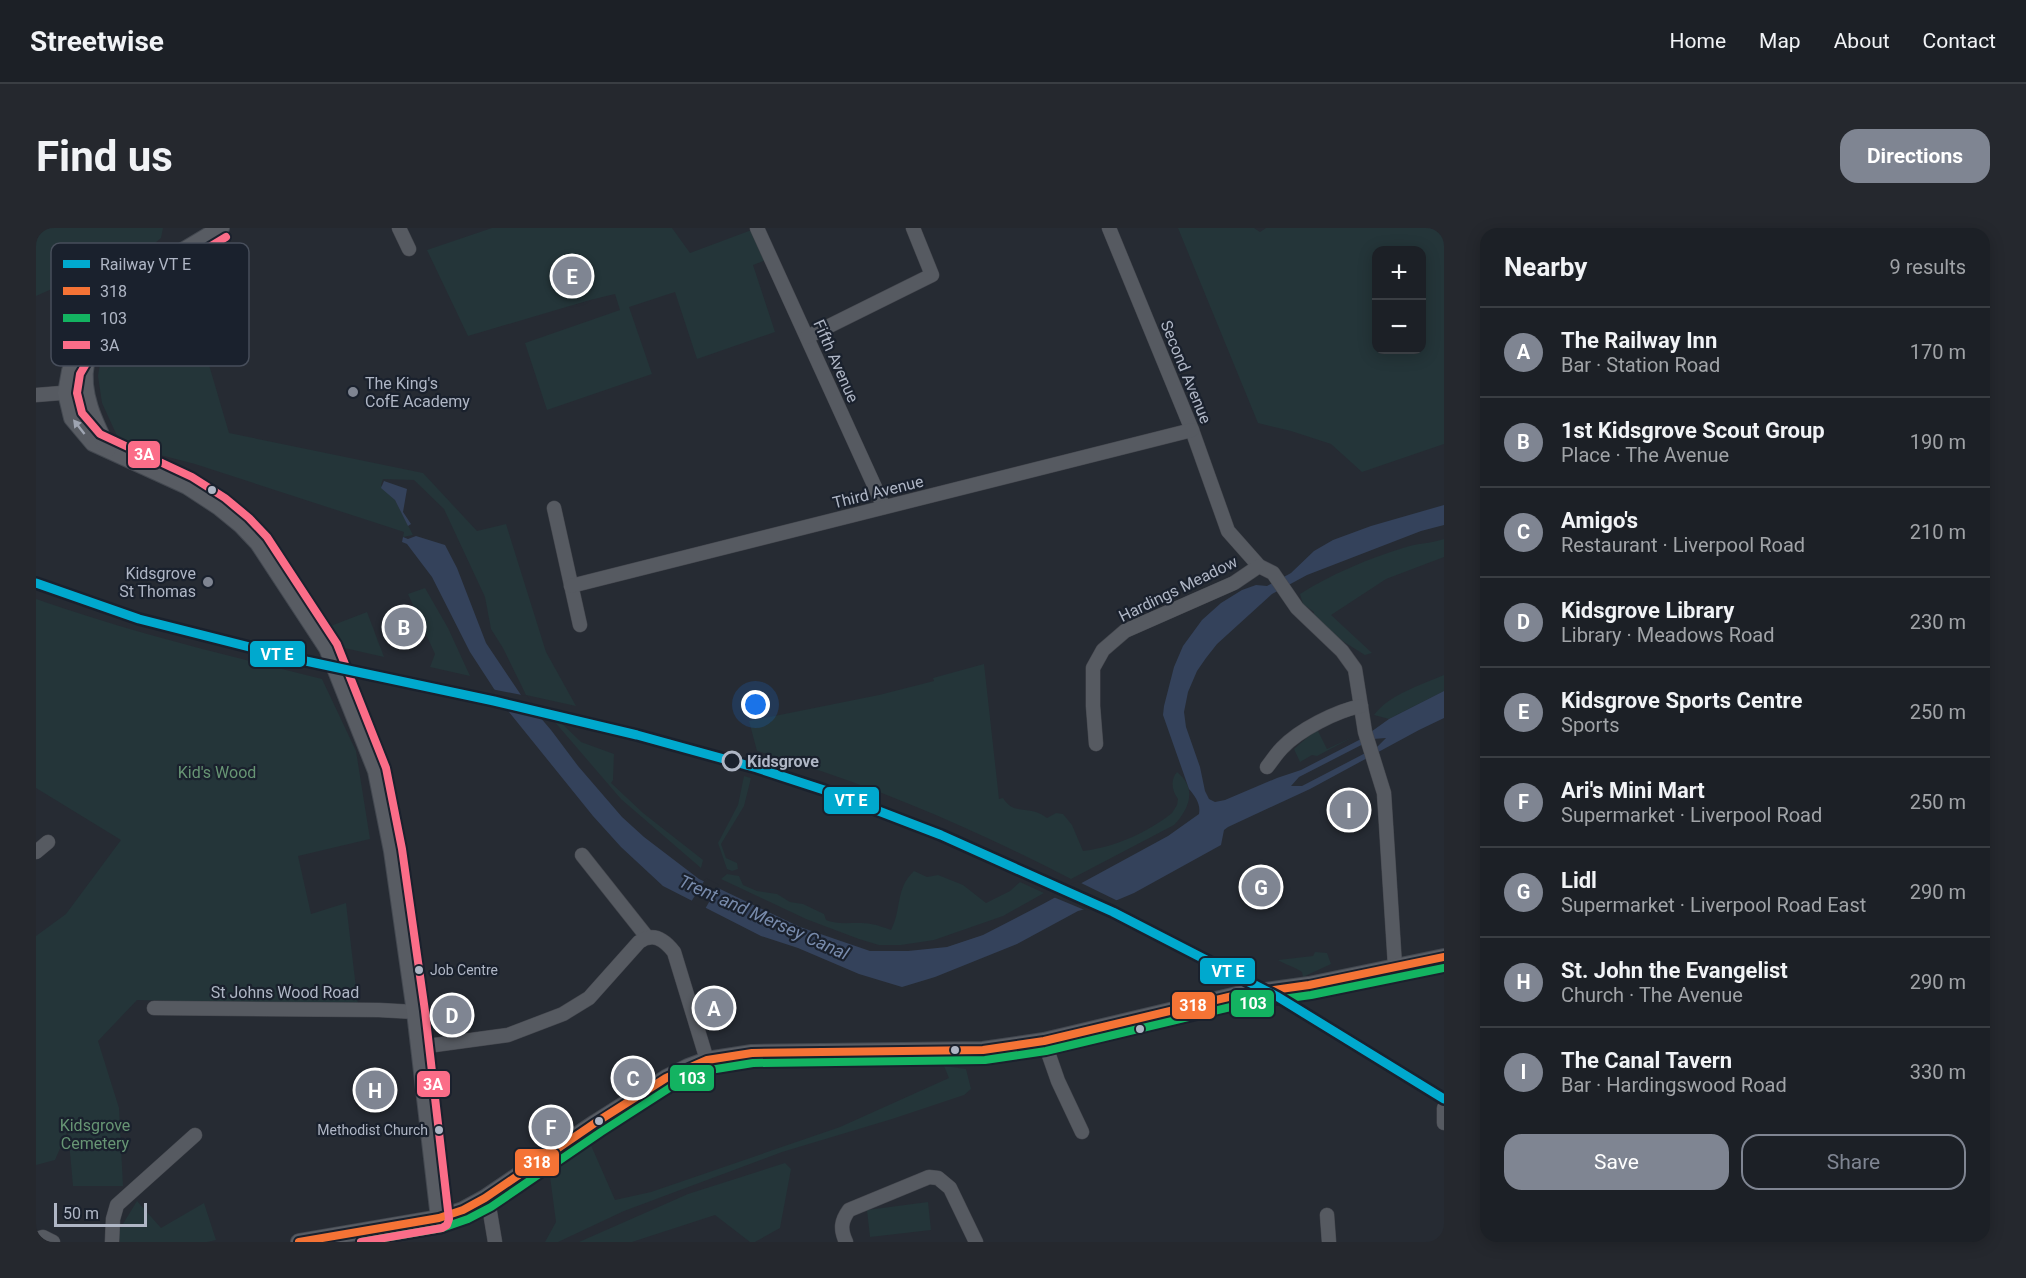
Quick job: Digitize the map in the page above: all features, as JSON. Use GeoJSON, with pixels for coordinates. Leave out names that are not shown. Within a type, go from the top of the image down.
{"type":"FeatureCollection","features":[{"type":"Feature","properties":{"kind":"main road"},"geometry":{"type":"LineString","coordinates":[[196,243],[221,228]]}},
{"type":"Feature","properties":{"kind":"main road"},"geometry":{"type":"LineString","coordinates":[[73,366],[66,393],[72,418],[93,443],[187,486],[211,501],[241,525],[258,543],[278,571],[327,648],[376,771],[392,851],[420,1047],[439,1218]]}},
{"type":"Feature","properties":{"kind":"main road"},"geometry":{"type":"LineString","coordinates":[[86,366],[86,391],[91,413],[108,449]]}},
{"type":"Feature","properties":{"kind":"main road"},"geometry":{"type":"LineString","coordinates":[[298,1242],[439,1218],[463,1210],[485,1198],[666,1078],[707,1060],[752,1053],[983,1050],[1044,1041],[1237,995],[1309,985],[1444,957]]}},
{"type":"Feature","properties":{"kind":"street"},"geometry":{"type":"LineString","coordinates":[[399,228],[409,249]]}},
{"type":"Feature","properties":{"kind":"street","name":"Fifth Avenue"},"geometry":{"type":"LineString","coordinates":[[757,228],[884,507]]}},
{"type":"Feature","properties":{"kind":"street"},"geometry":{"type":"LineString","coordinates":[[807,337],[932,275],[913,228]]}},
{"type":"Feature","properties":{"kind":"street","name":"Second Avenue"},"geometry":{"type":"LineString","coordinates":[[1109,228],[1192,430],[1228,531],[1255,562]]}},
{"type":"Feature","properties":{"kind":"street"},"geometry":{"type":"LineString","coordinates":[[36,395],[86,391]]}},
{"type":"Feature","properties":{"kind":"street","name":"Third Avenue"},"geometry":{"type":"LineString","coordinates":[[571,585],[1192,430]]}},
{"type":"Feature","properties":{"kind":"street"},"geometry":{"type":"LineString","coordinates":[[554,508],[580,625]]}},
{"type":"Feature","properties":{"kind":"street"},"geometry":{"type":"LineString","coordinates":[[1255,562],[1273,573],[1297,608],[1342,651],[1356,669],[1365,732],[1384,793],[1395,966]]}},
{"type":"Feature","properties":{"kind":"street","name":"Hardings Meadow"},"geometry":{"type":"LineString","coordinates":[[1096,744],[1093,668],[1103,650],[1125,631],[1234,584],[1255,562]]}},
{"type":"Feature","properties":{"kind":"street"},"geometry":{"type":"LineString","coordinates":[[1267,767],[1282,747],[1302,733],[1336,714],[1361,706]]}},
{"type":"Feature","properties":{"kind":"street"},"geometry":{"type":"LineString","coordinates":[[36,852],[48,842]]}},
{"type":"Feature","properties":{"kind":"street"},"geometry":{"type":"LineString","coordinates":[[582,855],[647,937]]}},
{"type":"Feature","properties":{"kind":"street"},"geometry":{"type":"LineString","coordinates":[[420,1047],[508,1035],[562,1014],[589,998],[639,942],[647,937],[655,937],[666,942],[674,952],[707,1060]]}},
{"type":"Feature","properties":{"kind":"street","name":"St Johns Wood Road"},"geometry":{"type":"LineString","coordinates":[[154,1008],[415,1012]]}},
{"type":"Feature","properties":{"kind":"street"},"geometry":{"type":"LineString","coordinates":[[1044,1041],[1058,1081],[1082,1132]]}},
{"type":"Feature","properties":{"kind":"street"},"geometry":{"type":"LineString","coordinates":[[1444,1108],[1444,1123]]}},
{"type":"Feature","properties":{"kind":"street"},"geometry":{"type":"LineString","coordinates":[[112,1242],[113,1219],[117,1204],[195,1135]]}},
{"type":"Feature","properties":{"kind":"street"},"geometry":{"type":"LineString","coordinates":[[846,1242],[841,1227],[843,1218],[849,1210],[929,1177],[938,1178],[950,1188],[976,1242]]}},
{"type":"Feature","properties":{"kind":"street"},"geometry":{"type":"LineString","coordinates":[[485,1198],[495,1242]]}},
{"type":"Feature","properties":{"kind":"street"},"geometry":{"type":"LineString","coordinates":[[1327,1215],[1329,1242]]}},
{"type":"Feature","properties":{"kind":"street"},"geometry":{"type":"LineString","coordinates":[[36,1239],[43,1237],[53,1242]]}},
{"type":"Feature","properties":{"kind":"green space"},"geometry":{"type":"Polygon","coordinates":[[[36,228],[163,228],[161,238],[155,243],[51,243],[51,289],[36,296],[36,228]]]}},
{"type":"Feature","properties":{"kind":"green space"},"geometry":{"type":"Polygon","coordinates":[[[492,228],[672,228],[690,253],[757,228],[771,258],[753,265],[775,332],[697,359],[675,292],[629,307],[652,374],[547,410],[525,343],[620,310],[615,294],[468,336],[427,250],[492,228]]]}},
{"type":"Feature","properties":{"kind":"green space"},"geometry":{"type":"Polygon","coordinates":[[[1178,228],[1254,228],[1260,232],[1266,228],[1444,228],[1444,444],[1362,472],[1331,444],[1258,423],[1178,228]]]}},
{"type":"Feature","properties":{"kind":"green space"},"geometry":{"type":"Polygon","coordinates":[[[100,366],[209,366],[229,433],[423,473],[477,531],[506,524],[546,652],[576,706],[526,695],[491,629],[485,597],[444,509],[414,480],[383,479],[381,485],[395,500],[413,535],[403,537],[404,532],[195,464],[141,450],[118,438],[102,403],[98,376],[100,366]]]}},
{"type":"Feature","properties":{"kind":"green space"},"geometry":{"type":"Polygon","coordinates":[[[1444,539],[1444,557],[1386,579],[1331,615],[1372,653],[1365,655],[1344,642],[1313,619],[1314,612],[1303,604],[1300,594],[1337,574],[1408,546],[1444,539]]]}},
{"type":"Feature","properties":{"kind":"green space"},"geometry":{"type":"Polygon","coordinates":[[[425,588],[448,628],[470,676],[430,667],[435,654],[408,594],[425,588]]]}},
{"type":"Feature","properties":{"kind":"green space","name":"Kid's Wood"},"geometry":{"type":"Polygon","coordinates":[[[36,599],[142,632],[322,679],[356,751],[370,839],[298,856],[311,914],[346,903],[358,1005],[137,1000],[98,1041],[119,1108],[123,1186],[73,1186],[68,1130],[55,1160],[36,1165],[36,936],[66,914],[121,840],[36,788],[36,599]]]}},
{"type":"Feature","properties":{"kind":"green space"},"geometry":{"type":"Polygon","coordinates":[[[367,612],[384,657],[340,647],[328,627],[367,612]]]}},
{"type":"Feature","properties":{"kind":"green space"},"geometry":{"type":"Polygon","coordinates":[[[984,664],[999,799],[1003,798],[1017,809],[1034,812],[1047,818],[1056,813],[1063,814],[1072,825],[1083,851],[1130,838],[1152,827],[1172,813],[1178,799],[1173,786],[1173,778],[1177,772],[1183,778],[1189,791],[1187,805],[1180,818],[1174,825],[1071,879],[995,841],[878,791],[757,751],[749,721],[879,695],[934,681],[933,678],[984,664]]]}},
{"type":"Feature","properties":{"kind":"green space"},"geometry":{"type":"Polygon","coordinates":[[[1444,675],[1444,691],[1389,719],[1374,715],[1388,701],[1444,675]]]}},
{"type":"Feature","properties":{"kind":"green space"},"geometry":{"type":"Polygon","coordinates":[[[541,715],[557,719],[581,742],[614,754],[611,783],[643,813],[703,860],[701,868],[621,799],[554,721],[541,715]]]}},
{"type":"Feature","properties":{"kind":"green space"},"geometry":{"type":"Polygon","coordinates":[[[1317,729],[1327,749],[1353,737],[1317,756],[1312,755],[1300,762],[1294,749],[1317,729]]]}},
{"type":"Feature","properties":{"kind":"green space"},"geometry":{"type":"Polygon","coordinates":[[[744,776],[751,778],[744,806],[721,844],[726,858],[737,863],[738,869],[732,871],[727,869],[718,843],[738,805],[744,776]]]}},
{"type":"Feature","properties":{"kind":"green space"},"geometry":{"type":"Polygon","coordinates":[[[914,871],[927,877],[938,875],[963,885],[986,903],[1010,891],[1020,882],[1044,893],[1003,916],[934,940],[901,945],[879,945],[806,919],[721,879],[727,874],[739,876],[743,885],[757,891],[777,894],[790,902],[803,904],[824,914],[826,920],[831,922],[866,923],[891,930],[901,892],[914,871]]]}},
{"type":"Feature","properties":{"kind":"green space"},"geometry":{"type":"Polygon","coordinates":[[[1315,952],[1327,953],[1331,964],[1303,977],[1302,972],[1278,960],[1313,956],[1315,952]]]}},
{"type":"Feature","properties":{"kind":"green space"},"geometry":{"type":"Polygon","coordinates":[[[944,1066],[966,1069],[971,1089],[964,1095],[892,1119],[782,1152],[624,1211],[558,1242],[545,1242],[556,1222],[549,1169],[590,1143],[615,1200],[651,1192],[840,1127],[949,1078],[944,1066]]]}},
{"type":"Feature","properties":{"kind":"green space"},"geometry":{"type":"Polygon","coordinates":[[[785,1163],[791,1169],[780,1228],[755,1242],[750,1242],[715,1215],[632,1242],[579,1242],[688,1194],[785,1163]]]}},
{"type":"Feature","properties":{"kind":"green space"},"geometry":{"type":"Polygon","coordinates":[[[137,1201],[161,1228],[204,1203],[216,1240],[207,1242],[120,1242],[118,1232],[137,1201]]]}},
{"type":"Feature","properties":{"kind":"green space"},"geometry":{"type":"Polygon","coordinates":[[[928,1202],[931,1230],[870,1237],[867,1210],[928,1202]]]}},
{"type":"Feature","properties":{"kind":"water"},"geometry":{"type":"Polygon","coordinates":[[[384,481],[407,489],[403,512],[411,524],[408,526],[395,500],[381,488],[384,481]]]}},
{"type":"Feature","properties":{"kind":"water","name":"Trent and Mersey Canal"},"geometry":{"type":"Polygon","coordinates":[[[1444,505],[1444,525],[1421,531],[1307,575],[1272,594],[1217,644],[1197,671],[1188,692],[1184,712],[1186,727],[1200,767],[1205,791],[1209,799],[1215,802],[1225,800],[1301,770],[1361,739],[1389,719],[1444,691],[1444,718],[1310,789],[1228,827],[1224,830],[1221,845],[1134,893],[1115,901],[1078,911],[1017,944],[935,977],[902,987],[859,974],[798,948],[761,936],[663,886],[621,847],[593,816],[509,712],[470,652],[432,577],[407,544],[402,542],[403,537],[408,539],[416,536],[445,545],[457,568],[486,643],[521,695],[622,817],[644,837],[699,879],[800,927],[870,951],[908,951],[947,947],[983,935],[1168,836],[1199,814],[1198,804],[1189,789],[1163,715],[1174,667],[1183,646],[1202,620],[1221,603],[1242,590],[1256,585],[1267,586],[1291,573],[1314,551],[1333,540],[1371,526],[1444,505]],[[1386,738],[1373,739],[1299,777],[1291,786],[1302,786],[1377,747],[1386,738]]]}},
{"type":"Feature","properties":{"kind":"pier"},"geometry":{"type":"Polygon","coordinates":[[[491,689],[527,696],[542,716],[504,709],[491,689]]]}},
{"type":"Feature","properties":{"kind":"pier"},"geometry":{"type":"Polygon","coordinates":[[[706,878],[719,885],[705,909],[691,902],[706,878]]]}},
{"type":"Feature","properties":{"kind":"pier"},"geometry":{"type":"Polygon","coordinates":[[[1077,881],[1120,902],[1087,911],[1051,896],[1077,881]]]}},
{"type":"Feature","properties":{"kind":"transit line","name":"3A"},"geometry":{"type":"LineString","coordinates":[[216,243],[226,237]]}},
{"type":"Feature","properties":{"kind":"transit line","name":"3A"},"geometry":{"type":"LineString","coordinates":[[85,366],[80,374],[77,393],[82,413],[100,434],[192,477],[225,498],[267,537],[337,644],[386,768],[402,849],[425,1011],[449,1219],[447,1225],[442,1228],[361,1242]]}},
{"type":"Feature","properties":{"kind":"transit line"},"geometry":{"type":"LineString","coordinates":[[36,583],[139,619],[301,660],[494,701],[637,735],[757,768],[824,790],[941,835],[1113,912],[1278,997],[1444,1099]]}},
{"type":"Feature","properties":{"kind":"transit line","name":"318"},"geometry":{"type":"LineString","coordinates":[[299,1242],[439,1218],[463,1210],[485,1198],[666,1078],[707,1060],[752,1053],[983,1050],[1044,1041],[1237,995],[1309,985],[1444,957]]}},
{"type":"Feature","properties":{"kind":"transit line","name":"103"},"geometry":{"type":"LineString","coordinates":[[361,1242],[442,1228],[468,1219],[491,1207],[671,1087],[710,1070],[753,1063],[985,1060],[1046,1051],[1239,1005],[1311,995],[1444,968]]}},
{"type":"Feature","properties":{"kind":"place","name":"Kidsgrove Sports Centre"},"geometry":{"type":"Point","coordinates":[572,276]}},
{"type":"Feature","properties":{"kind":"place","name":"The King's CofE Academy"},"geometry":{"type":"Point","coordinates":[353,392]}},
{"type":"Feature","properties":{"kind":"place","name":"Kidsgrove St Thomas"},"geometry":{"type":"Point","coordinates":[208,582]}},
{"type":"Feature","properties":{"kind":"place","name":"1st Kidsgrove Scout Group"},"geometry":{"type":"Point","coordinates":[404,627]}},
{"type":"Feature","properties":{"kind":"place","name":"Kidsgrove"},"geometry":{"type":"Point","coordinates":[732,761]}},
{"type":"Feature","properties":{"kind":"place","name":"The Canal Tavern"},"geometry":{"type":"Point","coordinates":[1349,810]}},
{"type":"Feature","properties":{"kind":"place","name":"Lidl"},"geometry":{"type":"Point","coordinates":[1261,887]}},
{"type":"Feature","properties":{"kind":"place","name":"Job Centre"},"geometry":{"type":"Point","coordinates":[419,970]}},
{"type":"Feature","properties":{"kind":"place","name":"The Railway Inn"},"geometry":{"type":"Point","coordinates":[714,1008]}},
{"type":"Feature","properties":{"kind":"place","name":"Kidsgrove Library"},"geometry":{"type":"Point","coordinates":[452,1015]}},
{"type":"Feature","properties":{"kind":"place","name":"Amigo's"},"geometry":{"type":"Point","coordinates":[633,1078]}},
{"type":"Feature","properties":{"kind":"place","name":"St. John the Evangelist"},"geometry":{"type":"Point","coordinates":[375,1090]}},
{"type":"Feature","properties":{"kind":"place","name":"Ari's Mini Mart"},"geometry":{"type":"Point","coordinates":[551,1127]}},
{"type":"Feature","properties":{"kind":"place","name":"Methodist Church"},"geometry":{"type":"Point","coordinates":[439,1130]}},
{"type":"Feature","properties":{"kind":"park label","name":"Kidsgrove Cemetery"},"geometry":{"type":"Point","coordinates":[95,1134]}}]}
